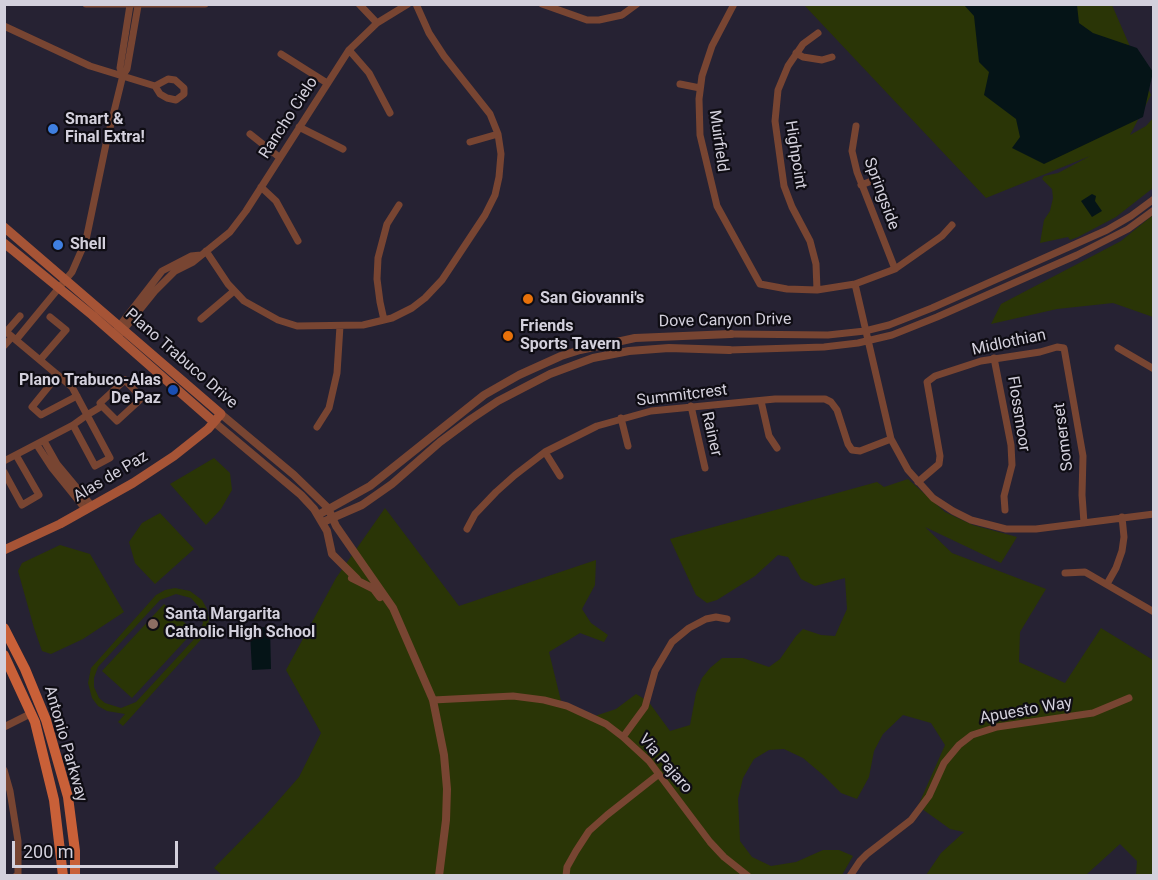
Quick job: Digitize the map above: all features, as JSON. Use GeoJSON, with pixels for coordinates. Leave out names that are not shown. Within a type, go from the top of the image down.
{"type":"FeatureCollection","features":[{"type":"Feature","properties":{"kind":"main road","name":"Plano Trabuco Drive"},"geometry":{"type":"LineString","coordinates":[[4,227],[221,414]]}},
{"type":"Feature","properties":{"kind":"main road","name":"Plano Trabuco Drive"},"geometry":{"type":"LineString","coordinates":[[4,243],[214,422]]}},
{"type":"Feature","properties":{"kind":"main road","name":"Alas de Paz"},"geometry":{"type":"LineString","coordinates":[[4,550],[60,524],[133,483],[174,456],[208,429],[221,414]]}},
{"type":"Feature","properties":{"kind":"main road","name":"Antonio Parkway"},"geometry":{"type":"LineString","coordinates":[[4,628],[26,669],[39,702],[66,789],[75,851],[75,876]]}},
{"type":"Feature","properties":{"kind":"main road","name":"Antonio Parkway"},"geometry":{"type":"LineString","coordinates":[[4,655],[35,722],[54,800],[63,876]]}},
{"type":"Feature","properties":{"kind":"street"},"geometry":{"type":"LineString","coordinates":[[86,4],[134,6],[205,4]]}},
{"type":"Feature","properties":{"kind":"street"},"geometry":{"type":"LineString","coordinates":[[359,4],[377,23]]}},
{"type":"Feature","properties":{"kind":"street","name":"Rancho Cielo"},"geometry":{"type":"LineString","coordinates":[[115,336],[156,277],[173,268],[194,262],[230,232],[246,211],[349,50],[377,23],[408,4]]}},
{"type":"Feature","properties":{"kind":"street"},"geometry":{"type":"LineString","coordinates":[[204,253],[234,291],[250,305],[278,320],[297,326],[363,325],[384,320],[412,308],[434,290],[485,215],[495,195],[501,154],[498,134],[490,114],[444,56],[429,33],[416,4]]}},
{"type":"Feature","properties":{"kind":"street"},"geometry":{"type":"LineString","coordinates":[[542,4],[587,20],[622,15],[637,4]]}},
{"type":"Feature","properties":{"kind":"street","name":"Muirfield"},"geometry":{"type":"LineString","coordinates":[[734,4],[712,46],[700,88],[700,135],[710,182],[717,206],[760,284],[816,290]]}},
{"type":"Feature","properties":{"kind":"street"},"geometry":{"type":"LineString","coordinates":[[10,335],[58,289],[79,259],[87,237],[123,75],[120,68],[131,31],[134,6]]}},
{"type":"Feature","properties":{"kind":"street"},"geometry":{"type":"LineString","coordinates":[[4,26],[72,59],[155,86]]}},
{"type":"Feature","properties":{"kind":"street","name":"Highpoint"},"geometry":{"type":"LineString","coordinates":[[816,290],[816,264],[810,241],[784,186],[775,105],[778,90],[796,53],[803,44],[818,33]]}},
{"type":"Feature","properties":{"kind":"street"},"geometry":{"type":"LineString","coordinates":[[349,50],[369,73],[390,113]]}},
{"type":"Feature","properties":{"kind":"street"},"geometry":{"type":"LineString","coordinates":[[796,53],[803,57],[822,60],[832,57]]}},
{"type":"Feature","properties":{"kind":"street"},"geometry":{"type":"LineString","coordinates":[[281,54],[327,83]]}},
{"type":"Feature","properties":{"kind":"street"},"geometry":{"type":"LineString","coordinates":[[680,84],[700,88]]}},
{"type":"Feature","properties":{"kind":"street","name":"Springside"},"geometry":{"type":"LineString","coordinates":[[856,126],[852,151],[861,185],[895,269]]}},
{"type":"Feature","properties":{"kind":"street"},"geometry":{"type":"LineString","coordinates":[[299,127],[343,149]]}},
{"type":"Feature","properties":{"kind":"street"},"geometry":{"type":"LineString","coordinates":[[250,134],[279,157]]}},
{"type":"Feature","properties":{"kind":"street"},"geometry":{"type":"LineString","coordinates":[[470,142],[498,134]]}},
{"type":"Feature","properties":{"kind":"street"},"geometry":{"type":"LineString","coordinates":[[861,185],[878,179]]}},
{"type":"Feature","properties":{"kind":"street"},"geometry":{"type":"LineString","coordinates":[[261,186],[276,201],[298,240]]}},
{"type":"Feature","properties":{"kind":"street","name":"Dove Canyon Drive"},"geometry":{"type":"LineString","coordinates":[[320,519],[328,508],[370,486],[484,395],[519,375],[561,356],[635,338],[731,334],[828,335],[865,331],[890,325],[1107,230],[1154,199]]}},
{"type":"Feature","properties":{"kind":"street"},"geometry":{"type":"LineString","coordinates":[[384,320],[377,279],[378,258],[387,224],[399,205]]}},
{"type":"Feature","properties":{"kind":"street","name":"Dove Canyon Drive"},"geometry":{"type":"LineString","coordinates":[[320,519],[333,518],[378,495],[440,442],[489,407],[530,383],[593,358],[629,351],[669,348],[729,350],[824,347],[892,335],[1077,255],[1128,229],[1154,210]]}},
{"type":"Feature","properties":{"kind":"street"},"geometry":{"type":"LineString","coordinates":[[816,290],[855,285],[895,269],[934,242],[952,225]]}},
{"type":"Feature","properties":{"kind":"street","name":"Rancho Cielo"},"geometry":{"type":"LineString","coordinates":[[122,327],[173,268]]}},
{"type":"Feature","properties":{"kind":"street"},"geometry":{"type":"LineString","coordinates":[[156,277],[162,283]]}},
{"type":"Feature","properties":{"kind":"street"},"geometry":{"type":"LineString","coordinates":[[855,285],[891,439],[899,457],[933,498],[976,522],[995,527],[1036,529],[1153,514],[1154,508]]}},
{"type":"Feature","properties":{"kind":"street"},"geometry":{"type":"LineString","coordinates":[[201,319],[234,291]]}},
{"type":"Feature","properties":{"kind":"street"},"geometry":{"type":"LineString","coordinates":[[4,346],[20,316]]}},
{"type":"Feature","properties":{"kind":"street"},"geometry":{"type":"LineString","coordinates":[[40,360],[66,330],[50,317]]}},
{"type":"Feature","properties":{"kind":"street"},"geometry":{"type":"LineString","coordinates":[[317,427],[329,408],[337,373],[340,326]]}},
{"type":"Feature","properties":{"kind":"street"},"geometry":{"type":"LineString","coordinates":[[10,335],[72,387],[110,458],[95,466],[73,425]]}},
{"type":"Feature","properties":{"kind":"street"},"geometry":{"type":"LineString","coordinates":[[752,348],[753,335]]}},
{"type":"Feature","properties":{"kind":"street","name":"Midlothian"},"geometry":{"type":"LineString","coordinates":[[918,482],[939,464],[940,456],[927,382],[935,376],[994,358],[1040,352],[1057,347],[1064,348]]}},
{"type":"Feature","properties":{"kind":"street","name":"Somerset"},"geometry":{"type":"LineString","coordinates":[[1064,348],[1083,456],[1084,523]]}},
{"type":"Feature","properties":{"kind":"street"},"geometry":{"type":"LineString","coordinates":[[1118,348],[1154,369]]}},
{"type":"Feature","properties":{"kind":"street","name":"Flossmoor"},"geometry":{"type":"LineString","coordinates":[[994,358],[1011,445],[1012,465],[1004,496],[1005,510]]}},
{"type":"Feature","properties":{"kind":"street"},"geometry":{"type":"LineString","coordinates":[[58,375],[32,407],[41,415],[77,396]]}},
{"type":"Feature","properties":{"kind":"street"},"geometry":{"type":"LineString","coordinates":[[125,380],[142,398],[117,422],[102,406],[100,403],[125,380]]}},
{"type":"Feature","properties":{"kind":"street","name":"Summitcrest"},"geometry":{"type":"LineString","coordinates":[[467,529],[475,514],[496,492],[515,474],[545,452],[597,426],[651,411],[761,401],[825,399],[831,402],[837,410],[852,450],[860,451],[891,439]]}},
{"type":"Feature","properties":{"kind":"street"},"geometry":{"type":"LineString","coordinates":[[761,401],[769,436],[777,448]]}},
{"type":"Feature","properties":{"kind":"street"},"geometry":{"type":"LineString","coordinates":[[4,461],[73,425],[102,406]]}},
{"type":"Feature","properties":{"kind":"street","name":"Rainer"},"geometry":{"type":"LineString","coordinates":[[691,406],[705,468]]}},
{"type":"Feature","properties":{"kind":"street","name":"Plano Trabuco Drive"},"geometry":{"type":"LineString","coordinates":[[221,414],[294,475],[328,508],[345,539],[393,608],[398,622]]}},
{"type":"Feature","properties":{"kind":"street"},"geometry":{"type":"LineString","coordinates":[[621,418],[628,446]]}},
{"type":"Feature","properties":{"kind":"street","name":"Plano Trabuco Drive"},"geometry":{"type":"LineString","coordinates":[[214,422],[301,495],[320,519]]}},
{"type":"Feature","properties":{"kind":"street"},"geometry":{"type":"LineString","coordinates":[[40,443],[89,508]]}},
{"type":"Feature","properties":{"kind":"street"},"geometry":{"type":"LineString","coordinates":[[545,452],[560,476]]}},
{"type":"Feature","properties":{"kind":"street"},"geometry":{"type":"LineString","coordinates":[[4,472],[22,505],[39,495],[16,455]]}},
{"type":"Feature","properties":{"kind":"street"},"geometry":{"type":"LineString","coordinates":[[1107,584],[1122,551],[1124,537],[1122,517]]}},
{"type":"Feature","properties":{"kind":"street"},"geometry":{"type":"LineString","coordinates":[[320,519],[327,531],[329,548],[336,559],[357,579],[374,589],[398,622],[424,675],[433,700],[444,755],[447,789],[440,876]]}},
{"type":"Feature","properties":{"kind":"street"},"geometry":{"type":"LineString","coordinates":[[1065,573],[1085,572],[1154,612]]}},
{"type":"Feature","properties":{"kind":"street"},"geometry":{"type":"LineString","coordinates":[[623,737],[645,707],[655,671],[672,642],[689,628],[706,619],[716,617],[727,619]]}},
{"type":"Feature","properties":{"kind":"street","name":"Via Pajaro"},"geometry":{"type":"LineString","coordinates":[[433,700],[513,696],[544,700],[585,713],[606,724],[649,761],[710,842],[723,857],[748,876]]}},
{"type":"Feature","properties":{"kind":"street","name":"Apuesto Way"},"geometry":{"type":"LineString","coordinates":[[850,876],[867,854],[911,820],[929,796],[944,763],[959,745],[972,735],[997,727],[1093,713],[1129,698]]}},
{"type":"Feature","properties":{"kind":"street"},"geometry":{"type":"LineString","coordinates":[[4,727],[30,714]]}},
{"type":"Feature","properties":{"kind":"street"},"geometry":{"type":"LineString","coordinates":[[4,770],[18,841],[18,874],[16,876]]}},
{"type":"Feature","properties":{"kind":"street"},"geometry":{"type":"LineString","coordinates":[[566,876],[572,859],[589,831],[658,774]]}},
{"type":"Feature","properties":{"kind":"green space"},"geometry":{"type":"Polygon","coordinates":[[[804,5],[1112,5],[1151,95],[1130,135],[1146,126],[1153,118],[1153,188],[1116,217],[1078,237],[1040,243],[1044,220],[1050,211],[1053,198],[1052,189],[1042,179],[1044,176],[1058,173],[1090,156],[986,198],[804,5]]]}},
{"type":"Feature","properties":{"kind":"green space"},"geometry":{"type":"Polygon","coordinates":[[[1153,215],[1153,317],[1113,303],[1057,309],[991,324],[1001,304],[1121,241],[1153,215]]]}},
{"type":"Feature","properties":{"kind":"green space"},"geometry":{"type":"Polygon","coordinates":[[[214,458],[230,473],[232,490],[221,509],[206,525],[170,484],[214,458]]]}},
{"type":"Feature","properties":{"kind":"green space"},"geometry":{"type":"Polygon","coordinates":[[[908,479],[945,512],[973,525],[1017,537],[1001,563],[925,527],[952,553],[1046,589],[1020,632],[1019,662],[1065,683],[1101,628],[1153,660],[1153,875],[1136,875],[1137,861],[1120,844],[1086,875],[926,875],[941,853],[964,832],[950,829],[918,806],[945,745],[931,723],[903,715],[883,734],[874,751],[869,777],[857,799],[841,793],[803,758],[784,749],[769,750],[754,759],[743,778],[738,799],[740,841],[752,857],[771,866],[796,862],[823,850],[839,850],[853,856],[842,875],[223,876],[214,868],[299,777],[321,733],[286,670],[336,578],[385,508],[459,606],[596,560],[595,585],[582,609],[591,623],[608,635],[604,642],[580,633],[549,652],[562,705],[595,716],[616,709],[636,694],[648,701],[670,731],[690,725],[696,693],[702,678],[722,658],[743,658],[769,667],[780,659],[803,629],[821,635],[835,636],[847,609],[845,578],[815,586],[801,579],[788,557],[778,555],[755,576],[717,600],[707,603],[696,595],[670,539],[877,482],[884,487],[908,479]]]}},
{"type":"Feature","properties":{"kind":"green space"},"geometry":{"type":"Polygon","coordinates":[[[160,513],[194,549],[155,584],[135,563],[129,542],[142,523],[160,513]]]}},
{"type":"Feature","properties":{"kind":"green space"},"geometry":{"type":"Polygon","coordinates":[[[60,545],[90,554],[124,612],[83,639],[51,654],[42,651],[18,571],[22,563],[60,545]]]}},
{"type":"Feature","properties":{"kind":"green space"},"geometry":{"type":"Polygon","coordinates":[[[175,588],[190,591],[202,600],[209,619],[206,634],[123,726],[118,722],[125,714],[107,711],[98,706],[92,698],[88,683],[91,668],[156,595],[175,588]],[[176,594],[160,600],[98,667],[94,687],[99,698],[105,703],[121,708],[136,702],[198,635],[203,623],[199,607],[191,598],[176,594]]]}},
{"type":"Feature","properties":{"kind":"green space"},"geometry":{"type":"Polygon","coordinates":[[[164,604],[194,631],[132,698],[102,671],[164,604]]]}},
{"type":"Feature","properties":{"kind":"shaded area"},"geometry":{"type":"Polygon","coordinates":[[[964,5],[1077,5],[1079,23],[1093,33],[1137,48],[1153,72],[1143,117],[1044,164],[1012,148],[1020,137],[1016,119],[984,95],[989,72],[979,62],[974,16],[964,5]]]}},
{"type":"Feature","properties":{"kind":"shaded area"},"geometry":{"type":"Polygon","coordinates":[[[1092,194],[1096,196],[1095,201],[1102,211],[1092,217],[1081,201],[1092,194]]]}},
{"type":"Feature","properties":{"kind":"shaded area"},"geometry":{"type":"Polygon","coordinates":[[[270,627],[271,669],[252,670],[250,633],[246,633],[246,628],[270,627]]]}},
{"type":"Feature","properties":{"kind":"place","name":"Smart & Final Extra!"},"geometry":{"type":"Point","coordinates":[53,129]}},
{"type":"Feature","properties":{"kind":"place","name":"Shell"},"geometry":{"type":"Point","coordinates":[58,245]}},
{"type":"Feature","properties":{"kind":"place","name":"San Giovanni's"},"geometry":{"type":"Point","coordinates":[528,299]}},
{"type":"Feature","properties":{"kind":"place","name":"Friends Sports Tavern"},"geometry":{"type":"Point","coordinates":[508,336]}},
{"type":"Feature","properties":{"kind":"place","name":"Plano Trabuco-Alas De Paz"},"geometry":{"type":"Point","coordinates":[173,390]}},
{"type":"Feature","properties":{"kind":"place","name":"Santa Margarita Catholic High School"},"geometry":{"type":"Point","coordinates":[153,624]}}]}
